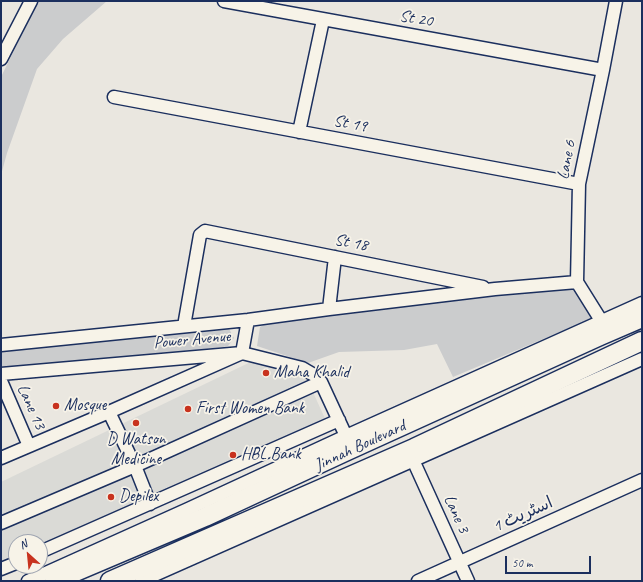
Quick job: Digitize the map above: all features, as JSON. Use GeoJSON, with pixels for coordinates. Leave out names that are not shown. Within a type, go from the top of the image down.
{"type":"FeatureCollection","features":[{"type":"Feature","properties":{"kind":"street"},"geometry":{"type":"LineString","coordinates":[[1,59],[31,1]]}},
{"type":"Feature","properties":{"kind":"street","name":"St 20"},"geometry":{"type":"LineString","coordinates":[[224,1],[603,70]]}},
{"type":"Feature","properties":{"kind":"street","name":"Lane 6"},"geometry":{"type":"LineString","coordinates":[[577,282],[579,184],[616,1]]}},
{"type":"Feature","properties":{"kind":"street"},"geometry":{"type":"LineString","coordinates":[[298,132],[323,20]]}},
{"type":"Feature","properties":{"kind":"street","name":"St 19"},"geometry":{"type":"LineString","coordinates":[[114,97],[579,184]]}},
{"type":"Feature","properties":{"kind":"street","name":"St 18"},"geometry":{"type":"LineString","coordinates":[[184,326],[200,235],[205,231],[494,289]]}},
{"type":"Feature","properties":{"kind":"street"},"geometry":{"type":"LineString","coordinates":[[329,309],[335,257]]}},
{"type":"Feature","properties":{"kind":"street"},"geometry":{"type":"LineString","coordinates":[[494,289],[577,282],[602,322]]}},
{"type":"Feature","properties":{"kind":"street","name":"Power Avenue"},"geometry":{"type":"LineString","coordinates":[[1,345],[248,320],[494,289]]}},
{"type":"Feature","properties":{"kind":"street"},"geometry":{"type":"LineString","coordinates":[[28,581],[642,303]]}},
{"type":"Feature","properties":{"kind":"street","name":"Jinnah Boulevard"},"geometry":{"type":"LineString","coordinates":[[54,581],[206,517],[347,451],[642,318]]}},
{"type":"Feature","properties":{"kind":"street"},"geometry":{"type":"LineString","coordinates":[[1,458],[242,353],[248,320]]}},
{"type":"Feature","properties":{"kind":"street","name":"Jinnah Boulevard"},"geometry":{"type":"LineString","coordinates":[[110,581],[414,448],[642,341]]}},
{"type":"Feature","properties":{"kind":"street","name":"Power Avenue"},"geometry":{"type":"LineString","coordinates":[[1,374],[242,353],[302,368],[314,375],[321,382],[346,436]]}},
{"type":"Feature","properties":{"kind":"street"},"geometry":{"type":"LineString","coordinates":[[146,580],[642,359]]}},
{"type":"Feature","properties":{"kind":"street","name":"Lane 13"},"geometry":{"type":"LineString","coordinates":[[1,381],[29,446]]}},
{"type":"Feature","properties":{"kind":"street"},"geometry":{"type":"LineString","coordinates":[[1,523],[135,466],[321,382]]}},
{"type":"Feature","properties":{"kind":"street"},"geometry":{"type":"LineString","coordinates":[[109,412],[135,466],[150,504]]}},
{"type":"Feature","properties":{"kind":"street"},"geometry":{"type":"LineString","coordinates":[[48,549],[339,420]]}},
{"type":"Feature","properties":{"kind":"street","name":"Lane 3"},"geometry":{"type":"LineString","coordinates":[[413,460],[468,581]]}},
{"type":"Feature","properties":{"kind":"street","name":"اسٹریٹ 1"},"geometry":{"type":"LineString","coordinates":[[418,581],[642,480]]}},
{"type":"Feature","properties":{"kind":"shaded area"},"geometry":{"type":"Polygon","coordinates":[[[38,1],[107,1],[63,39],[37,69],[7,153],[1,175],[1,77],[38,1]]]}},
{"type":"Feature","properties":{"kind":"shaded area"},"geometry":{"type":"Polygon","coordinates":[[[575,287],[593,318],[453,377],[437,344],[404,350],[339,352],[308,363],[257,346],[260,327],[269,321],[575,287]]]}},
{"type":"Feature","properties":{"kind":"shaded area"},"geometry":{"type":"Polygon","coordinates":[[[228,327],[234,338],[228,346],[223,347],[1,370],[1,349],[228,327]]]}},
{"type":"Feature","properties":{"kind":"shaded area"},"geometry":{"type":"Polygon","coordinates":[[[261,357],[302,368],[327,423],[48,546],[48,534],[8,534],[8,564],[1,567],[1,482],[261,357]]]}},
{"type":"Feature","properties":{"kind":"place","name":"Maha Khalid"},"geometry":{"type":"Point","coordinates":[266,373]}},
{"type":"Feature","properties":{"kind":"place","name":"Mosque"},"geometry":{"type":"Point","coordinates":[56,406]}},
{"type":"Feature","properties":{"kind":"place","name":"First Women Bank"},"geometry":{"type":"Point","coordinates":[188,409]}},
{"type":"Feature","properties":{"kind":"place","name":"D Watson Medicine"},"geometry":{"type":"Point","coordinates":[136,423]}},
{"type":"Feature","properties":{"kind":"place","name":"HBL Bank"},"geometry":{"type":"Point","coordinates":[233,455]}},
{"type":"Feature","properties":{"kind":"place","name":"Depilex"},"geometry":{"type":"Point","coordinates":[111,497]}}]}
